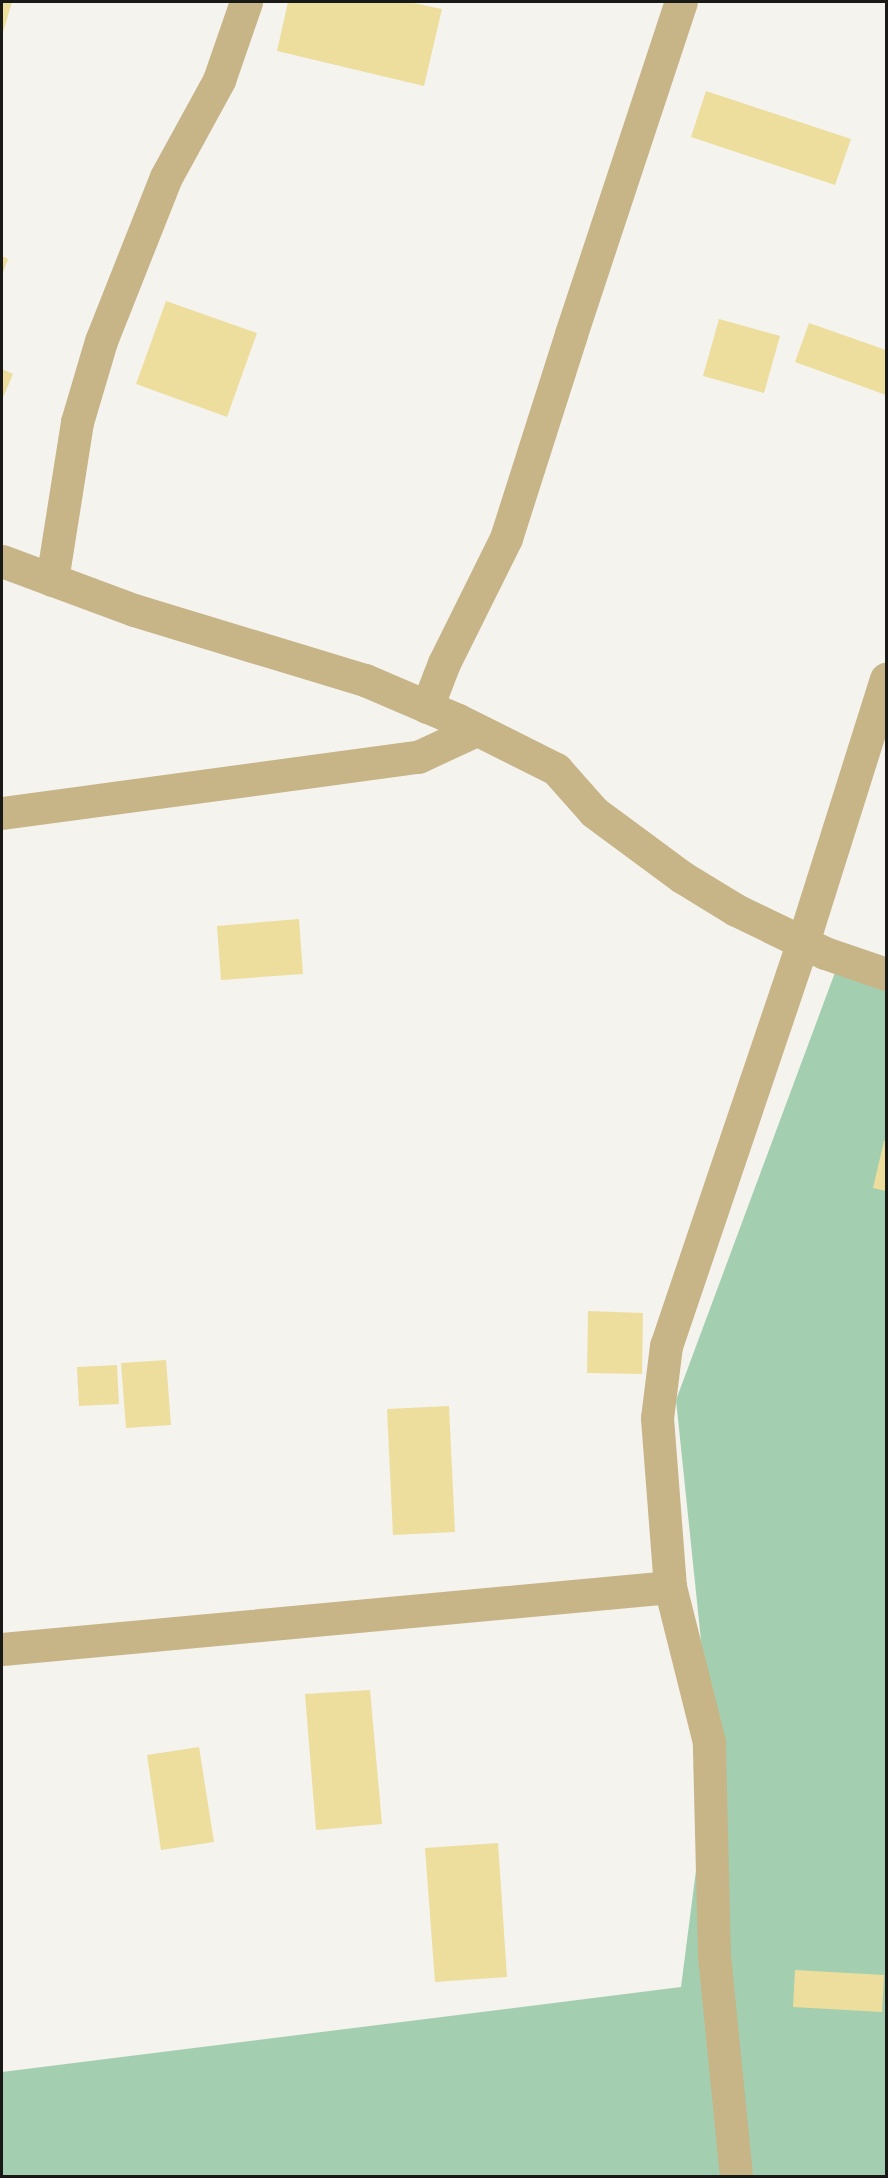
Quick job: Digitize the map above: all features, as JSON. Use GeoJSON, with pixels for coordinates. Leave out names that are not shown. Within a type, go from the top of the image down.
{"type":"FeatureCollection","features":[{"type":"Feature","properties":{"kind":"street"},"geometry":{"type":"LineString","coordinates":[[52,579],[77,422],[101,341],[166,177],[219,80],[246,2]]}},
{"type":"Feature","properties":{"kind":"street"},"geometry":{"type":"LineString","coordinates":[[427,707],[449,652],[506,538],[681,2]]}},
{"type":"Feature","properties":{"kind":"street"},"geometry":{"type":"LineString","coordinates":[[2,561],[134,610],[365,680],[427,707],[556,769],[594,812],[682,877],[736,910],[825,953],[886,974]]}},
{"type":"Feature","properties":{"kind":"street"},"geometry":{"type":"LineString","coordinates":[[736,2176],[714,1954],[710,1742],[670,1587],[657,1418],[666,1346],[802,942],[886,679]]}},
{"type":"Feature","properties":{"kind":"street"},"geometry":{"type":"LineString","coordinates":[[2,813],[418,757],[476,730]]}},
{"type":"Feature","properties":{"kind":"street"},"geometry":{"type":"LineString","coordinates":[[2,1649],[670,1587]]}},
{"type":"Feature","properties":{"kind":"green space"},"geometry":{"type":"Polygon","coordinates":[[[840,959],[886,985],[886,2176],[2,2176],[2,2072],[681,1987],[712,1746],[676,1400],[840,959]]]}},
{"type":"Feature","properties":{"kind":"building"},"geometry":{"type":"Polygon","coordinates":[[[2,2],[12,2],[2,36],[2,2]]]}},
{"type":"Feature","properties":{"kind":"building"},"geometry":{"type":"Polygon","coordinates":[[[288,2],[409,2],[442,9],[424,86],[277,51],[288,2]]]}},
{"type":"Feature","properties":{"kind":"building"},"geometry":{"type":"Polygon","coordinates":[[[706,91],[851,139],[835,185],[691,137],[706,91]]]}},
{"type":"Feature","properties":{"kind":"building"},"geometry":{"type":"Polygon","coordinates":[[[2,256],[8,259],[2,275],[2,256]]]}},
{"type":"Feature","properties":{"kind":"building"},"geometry":{"type":"Polygon","coordinates":[[[166,301],[257,333],[227,417],[136,384],[166,301]]]}},
{"type":"Feature","properties":{"kind":"building"},"geometry":{"type":"Polygon","coordinates":[[[719,319],[780,336],[764,393],[703,376],[719,319]]]}},
{"type":"Feature","properties":{"kind":"building"},"geometry":{"type":"Polygon","coordinates":[[[809,323],[886,350],[886,395],[795,362],[809,323]]]}},
{"type":"Feature","properties":{"kind":"building"},"geometry":{"type":"Polygon","coordinates":[[[2,369],[13,374],[2,400],[2,369]]]}},
{"type":"Feature","properties":{"kind":"building"},"geometry":{"type":"Polygon","coordinates":[[[299,919],[303,974],[221,980],[217,926],[299,919]]]}},
{"type":"Feature","properties":{"kind":"building"},"geometry":{"type":"Polygon","coordinates":[[[884,1141],[886,1141],[886,1191],[873,1188],[884,1141]]]}},
{"type":"Feature","properties":{"kind":"building"},"geometry":{"type":"Polygon","coordinates":[[[588,1311],[643,1313],[642,1374],[587,1373],[588,1311]]]}},
{"type":"Feature","properties":{"kind":"building"},"geometry":{"type":"Polygon","coordinates":[[[166,1360],[171,1425],[126,1428],[121,1363],[166,1360]]]}},
{"type":"Feature","properties":{"kind":"building"},"geometry":{"type":"Polygon","coordinates":[[[117,1365],[119,1404],[79,1406],[77,1367],[117,1365]]]}},
{"type":"Feature","properties":{"kind":"building"},"geometry":{"type":"Polygon","coordinates":[[[449,1406],[455,1532],[393,1535],[387,1409],[449,1406]]]}},
{"type":"Feature","properties":{"kind":"building"},"geometry":{"type":"Polygon","coordinates":[[[370,1690],[382,1824],[316,1830],[305,1694],[370,1690]]]}},
{"type":"Feature","properties":{"kind":"building"},"geometry":{"type":"Polygon","coordinates":[[[199,1747],[214,1842],[161,1850],[147,1755],[199,1747]]]}},
{"type":"Feature","properties":{"kind":"building"},"geometry":{"type":"Polygon","coordinates":[[[498,1843],[507,1977],[435,1982],[425,1848],[498,1843]]]}},
{"type":"Feature","properties":{"kind":"building"},"geometry":{"type":"Polygon","coordinates":[[[795,1970],[884,1975],[882,2012],[793,2007],[795,1970]]]}}]}
